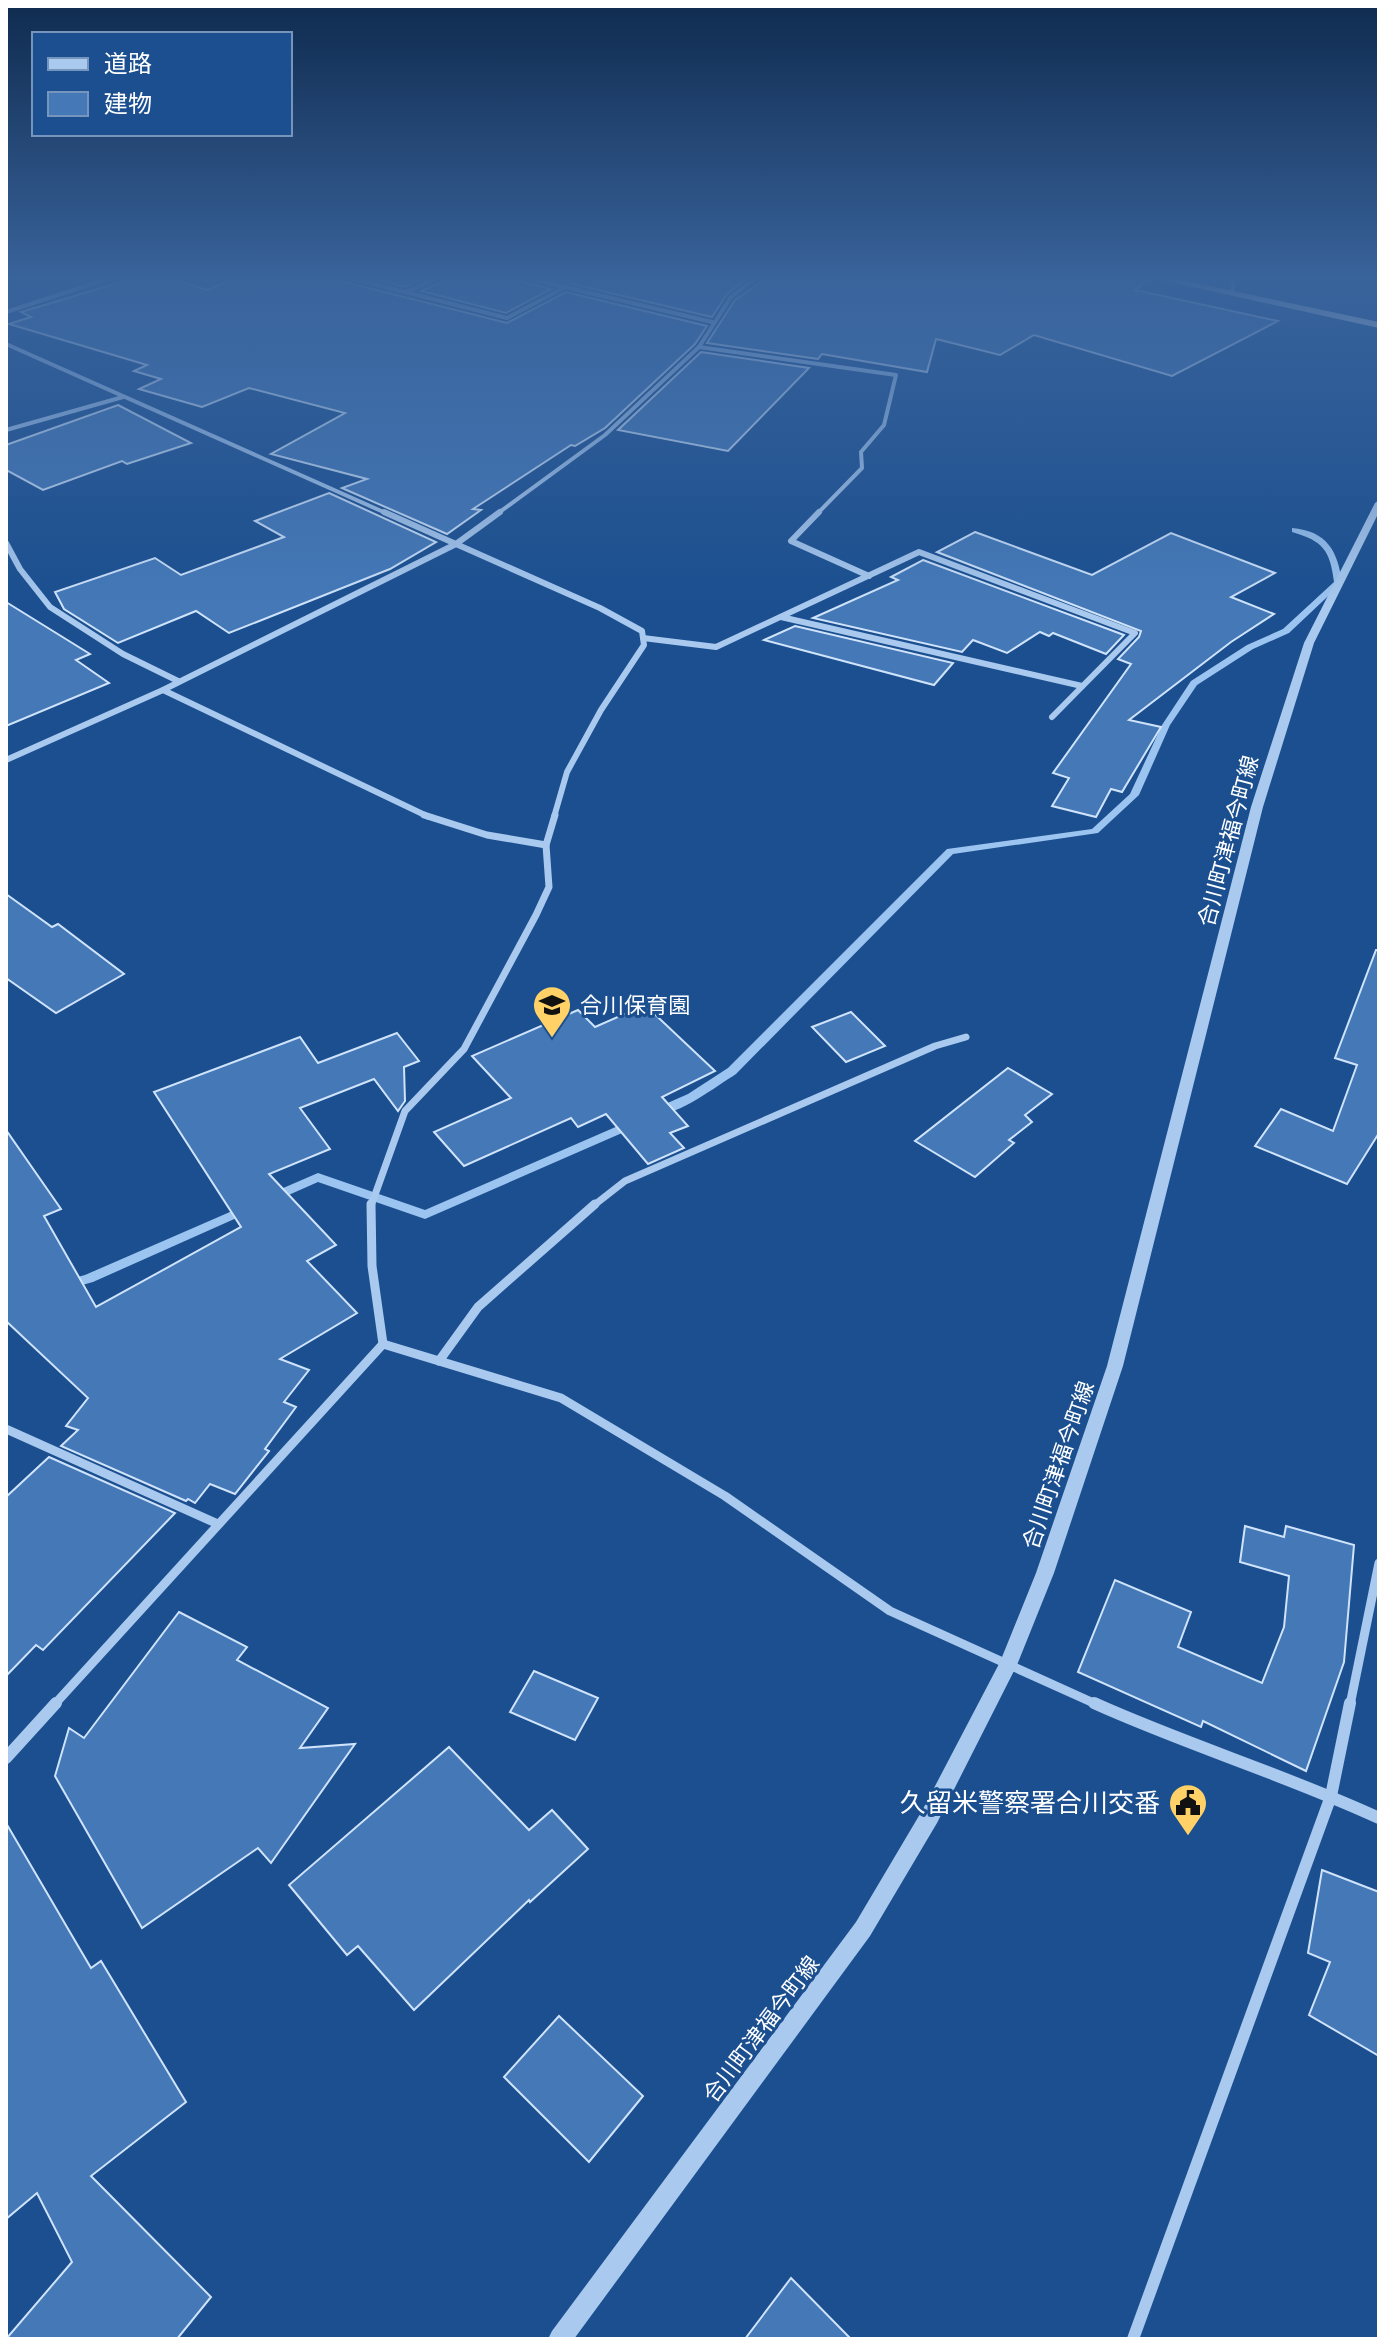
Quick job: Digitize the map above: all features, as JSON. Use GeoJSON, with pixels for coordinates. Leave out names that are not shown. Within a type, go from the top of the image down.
{"type":"FeatureCollection","features":[{"type":"Feature","properties":{"kind":"street"},"geometry":{"type":"LineString","coordinates":[[100,386],[600,608],[642,631],[644,645],[601,710],[567,772],[546,845],[549,887],[536,915],[464,1049],[405,1111],[369,1210],[372,1266],[383,1344]]}},
{"type":"Feature","properties":{"kind":"street"},"geometry":{"type":"LineString","coordinates":[[6,760],[163,690],[456,544],[605,435],[657,386]]}},
{"type":"Feature","properties":{"kind":"street"},"geometry":{"type":"LineString","coordinates":[[869,576],[791,541],[862,468],[861,452],[884,425],[893,386]]}},
{"type":"Feature","properties":{"kind":"street"},"geometry":{"type":"LineString","coordinates":[[6,430],[123,397]]}},
{"type":"Feature","properties":{"kind":"street","name":"合川町津福今町線"},"geometry":{"type":"LineString","coordinates":[[560,2339],[863,1929],[930,1816],[1008,1665],[1045,1573],[1115,1366],[1257,807],[1309,643],[1379,503]]}},
{"type":"Feature","properties":{"kind":"street"},"geometry":{"type":"LineString","coordinates":[[6,543],[20,569],[50,607],[123,654],[178,681]]}},
{"type":"Feature","properties":{"kind":"street"},"geometry":{"type":"LineString","coordinates":[[643,638],[716,647],[919,552],[1135,633],[1052,717]]}},
{"type":"Feature","properties":{"kind":"street"},"geometry":{"type":"LineString","coordinates":[[781,617],[1082,686]]}},
{"type":"Feature","properties":{"kind":"street"},"geometry":{"type":"LineString","coordinates":[[163,690],[429,817],[487,835],[546,845]]}},
{"type":"Feature","properties":{"kind":"street"},"geometry":{"type":"LineString","coordinates":[[439,1361],[478,1307],[570,1223],[625,1181],[935,1046],[966,1037]]}},
{"type":"Feature","properties":{"kind":"street"},"geometry":{"type":"LineString","coordinates":[[383,1344],[561,1398],[725,1496],[890,1611],[1162,1734],[1331,1796],[1379,1818]]}},
{"type":"Feature","properties":{"kind":"street"},"geometry":{"type":"LineString","coordinates":[[6,1758],[383,1344]]}},
{"type":"Feature","properties":{"kind":"street"},"geometry":{"type":"LineString","coordinates":[[6,1429],[218,1524]]}},
{"type":"Feature","properties":{"kind":"street"},"geometry":{"type":"LineString","coordinates":[[1133,2339],[1331,1796],[1379,1563]]}},
{"type":"Feature","properties":{"kind":"building"},"geometry":{"type":"Polygon","coordinates":[[[145,386],[650,386],[605,428],[575,446],[571,445],[473,509],[481,510],[447,534],[342,488],[367,479],[271,454],[345,413],[249,388],[202,407],[139,389],[145,386]]]}},
{"type":"Feature","properties":{"kind":"building"},"geometry":{"type":"Polygon","coordinates":[[[664,386],[791,386],[728,451],[618,430],[664,386]]]}},
{"type":"Feature","properties":{"kind":"building"},"geometry":{"type":"Polygon","coordinates":[[[118,405],[191,443],[127,464],[122,461],[43,490],[6,470],[6,445],[118,405]]]}},
{"type":"Feature","properties":{"kind":"building"},"geometry":{"type":"Polygon","coordinates":[[[329,493],[436,542],[390,569],[229,633],[196,611],[118,643],[64,609],[55,592],[155,558],[181,575],[284,537],[255,521],[329,493]]]}},
{"type":"Feature","properties":{"kind":"building"},"geometry":{"type":"Polygon","coordinates":[[[975,532],[1092,575],[1171,533],[1275,573],[1231,597],[1274,614],[1231,642],[1129,720],[1161,727],[1122,792],[1111,789],[1096,817],[1052,806],[1069,778],[1053,773],[1131,664],[1118,659],[1141,631],[937,552],[975,532]]]}},
{"type":"Feature","properties":{"kind":"building"},"geometry":{"type":"Polygon","coordinates":[[[923,560],[1124,635],[1106,654],[1053,633],[1049,636],[1040,632],[1007,653],[973,640],[962,652],[813,618],[898,580],[891,577],[923,560]]]}},
{"type":"Feature","properties":{"kind":"building"},"geometry":{"type":"Polygon","coordinates":[[[6,602],[90,654],[76,660],[109,683],[6,726],[6,602]]]}},
{"type":"Feature","properties":{"kind":"building"},"geometry":{"type":"Polygon","coordinates":[[[795,626],[953,663],[934,685],[764,640],[795,626]]]}},
{"type":"Feature","properties":{"kind":"building"},"geometry":{"type":"Polygon","coordinates":[[[6,894],[52,927],[58,924],[124,974],[56,1013],[6,978],[6,894]]]}},
{"type":"Feature","properties":{"kind":"building"},"geometry":{"type":"Polygon","coordinates":[[[1376,950],[1379,950],[1379,1133],[1347,1184],[1255,1146],[1281,1109],[1333,1131],[1357,1065],[1335,1058],[1376,950]]]}},
{"type":"Feature","properties":{"kind":"building"},"geometry":{"type":"Polygon","coordinates":[[[645,1005],[715,1071],[662,1097],[688,1126],[670,1133],[684,1148],[648,1164],[606,1114],[578,1127],[571,1118],[464,1166],[434,1132],[511,1098],[472,1056],[578,1010],[595,1027],[645,1005]]]}},
{"type":"Feature","properties":{"kind":"building"},"geometry":{"type":"Polygon","coordinates":[[[851,1012],[885,1046],[846,1062],[812,1027],[851,1012]]]}},
{"type":"Feature","properties":{"kind":"building"},"geometry":{"type":"Polygon","coordinates":[[[397,1033],[419,1061],[404,1067],[405,1101],[398,1111],[374,1079],[300,1108],[330,1149],[269,1174],[336,1245],[307,1261],[357,1313],[280,1359],[309,1370],[284,1402],[296,1407],[265,1449],[269,1451],[235,1494],[210,1484],[195,1503],[186,1501],[61,1446],[78,1430],[66,1426],[88,1398],[6,1321],[6,1130],[61,1209],[44,1216],[96,1307],[241,1227],[154,1092],[300,1037],[318,1063],[397,1033]]]}},
{"type":"Feature","properties":{"kind":"building"},"geometry":{"type":"Polygon","coordinates":[[[1008,1068],[1052,1094],[1025,1115],[1032,1122],[1009,1140],[1014,1143],[975,1177],[915,1141],[1008,1068]]]}},
{"type":"Feature","properties":{"kind":"building"},"geometry":{"type":"Polygon","coordinates":[[[49,1457],[175,1513],[43,1650],[36,1645],[6,1676],[6,1497],[49,1457]]]}},
{"type":"Feature","properties":{"kind":"building"},"geometry":{"type":"Polygon","coordinates":[[[1245,1526],[1284,1537],[1286,1526],[1354,1545],[1344,1662],[1306,1771],[1203,1721],[1201,1727],[1078,1672],[1115,1580],[1191,1612],[1178,1647],[1262,1683],[1284,1627],[1289,1576],[1240,1562],[1245,1526]]]}},
{"type":"Feature","properties":{"kind":"building"},"geometry":{"type":"Polygon","coordinates":[[[179,1612],[247,1647],[237,1660],[328,1708],[300,1748],[355,1744],[271,1863],[258,1848],[142,1928],[55,1776],[69,1728],[84,1738],[179,1612]]]}},
{"type":"Feature","properties":{"kind":"building"},"geometry":{"type":"Polygon","coordinates":[[[534,1671],[598,1698],[575,1740],[510,1712],[534,1671]]]}},
{"type":"Feature","properties":{"kind":"building"},"geometry":{"type":"Polygon","coordinates":[[[449,1747],[529,1830],[552,1810],[588,1849],[529,1900],[414,2010],[358,1946],[347,1955],[289,1885],[449,1747]]]}},
{"type":"Feature","properties":{"kind":"building"},"geometry":{"type":"Polygon","coordinates":[[[6,1823],[91,1968],[101,1961],[186,2102],[91,2176],[211,2297],[177,2339],[6,2339],[72,2262],[37,2193],[6,2219],[6,1823]]]}},
{"type":"Feature","properties":{"kind":"building"},"geometry":{"type":"Polygon","coordinates":[[[1322,1870],[1379,1892],[1379,2056],[1309,2015],[1330,1962],[1308,1953],[1322,1870]]]}},
{"type":"Feature","properties":{"kind":"building"},"geometry":{"type":"Polygon","coordinates":[[[559,2016],[643,2096],[589,2162],[504,2077],[559,2016]]]}},
{"type":"Feature","properties":{"kind":"building"},"geometry":{"type":"Polygon","coordinates":[[[791,2278],[851,2339],[745,2339],[791,2278]]]}},
{"type":"Feature","properties":{"kind":"waterway"},"geometry":{"type":"LineString","coordinates":[[658,1112],[692,1097],[732,1071],[950,851],[1095,831],[1134,795],[1166,725],[1194,683],[1250,647],[1286,631],[1338,583],[1335,562],[1328,547],[1315,537],[1295,530]]}},
{"type":"Feature","properties":{"kind":"waterway"},"geometry":{"type":"LineString","coordinates":[[271,1198],[318,1177],[425,1215],[634,1123]]}},
{"type":"Feature","properties":{"kind":"waterway"},"geometry":{"type":"LineString","coordinates":[[68,1284],[88,1279],[246,1209]]}},
{"type":"Feature","properties":{"kind":"place","name":"合川保育園"},"geometry":{"type":"Point","coordinates":[552,1039]}},
{"type":"Feature","properties":{"kind":"place","name":"久留米警察署合川交番"},"geometry":{"type":"Point","coordinates":[1188,1837]}}]}
